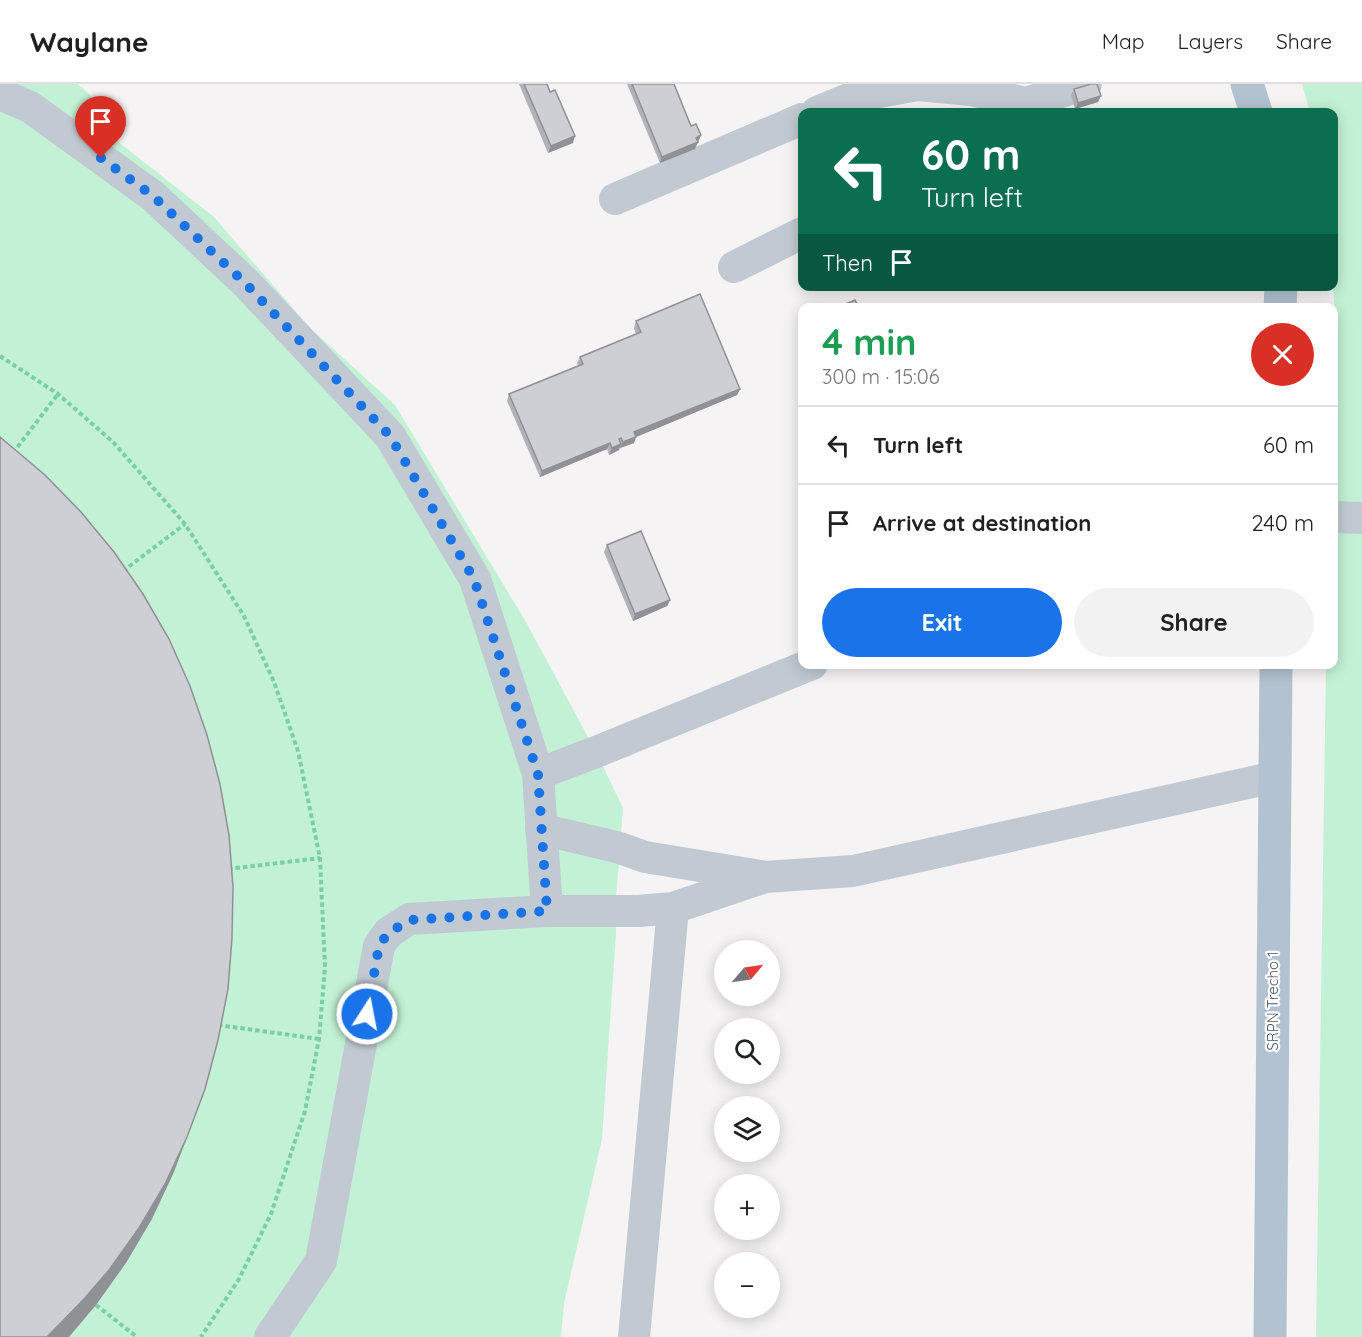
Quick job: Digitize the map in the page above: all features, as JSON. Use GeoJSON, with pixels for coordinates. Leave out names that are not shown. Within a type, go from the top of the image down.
{"type":"FeatureCollection","features":[{"type":"Feature","properties":{"kind":"main road"},"geometry":{"type":"LineString","coordinates":[[1247,84],[1255,108]]}},
{"type":"Feature","properties":{"kind":"main road","name":"SRPN Trecho 1"},"geometry":{"type":"LineString","coordinates":[[1270,1337],[1276,669]]}},
{"type":"Feature","properties":{"kind":"lane"},"geometry":{"type":"LineString","coordinates":[[827,108],[856,96],[918,86],[971,90],[1022,108],[1086,84]]}},
{"type":"Feature","properties":{"kind":"lane"},"geometry":{"type":"LineString","coordinates":[[0,94],[30,107],[153,196],[246,284],[390,436],[474,579],[538,774],[547,911]]}},
{"type":"Feature","properties":{"kind":"lane"},"geometry":{"type":"LineString","coordinates":[[615,199],[798,121]]}},
{"type":"Feature","properties":{"kind":"lane"},"geometry":{"type":"LineString","coordinates":[[734,267],[798,235]]}},
{"type":"Feature","properties":{"kind":"lane"},"geometry":{"type":"LineString","coordinates":[[1338,517],[1362,518]]}},
{"type":"Feature","properties":{"kind":"lane"},"geometry":{"type":"LineString","coordinates":[[538,774],[800,669]]}},
{"type":"Feature","properties":{"kind":"lane"},"geometry":{"type":"LineString","coordinates":[[541,829],[620,848],[645,857],[765,877],[853,871],[1275,777]]}},
{"type":"Feature","properties":{"kind":"lane"},"geometry":{"type":"LineString","coordinates":[[270,1337],[321,1261],[379,946],[388,933],[410,920],[547,911],[638,911],[673,908],[765,877]]}},
{"type":"Feature","properties":{"kind":"lane"},"geometry":{"type":"LineString","coordinates":[[634,1337],[673,908]]}},
{"type":"Feature","properties":{"kind":"path"},"geometry":{"type":"LineString","coordinates":[[0,356],[58,394],[113,442],[185,524],[244,616],[274,682],[298,751],[320,858],[325,967],[318,1039],[305,1111],[271,1214],[239,1279],[201,1337]]}},
{"type":"Feature","properties":{"kind":"path"},"geometry":{"type":"LineString","coordinates":[[7,460],[58,394]]}},
{"type":"Feature","properties":{"kind":"path"},"geometry":{"type":"LineString","coordinates":[[120,573],[185,524]]}},
{"type":"Feature","properties":{"kind":"path"},"geometry":{"type":"LineString","coordinates":[[227,869],[320,858]]}},
{"type":"Feature","properties":{"kind":"path"},"geometry":{"type":"LineString","coordinates":[[215,1024],[318,1039]]}},
{"type":"Feature","properties":{"kind":"path"},"geometry":{"type":"LineString","coordinates":[[96,1305],[137,1337]]}},
{"type":"Feature","properties":{"kind":"green space"},"geometry":{"type":"Polygon","coordinates":[[[0,84],[78,84],[90,95],[112,137],[214,217],[309,327],[395,405],[526,622],[596,752],[623,808],[602,1139],[564,1303],[561,1337],[0,1337],[0,84]]]}},
{"type":"Feature","properties":{"kind":"green space"},"geometry":{"type":"Polygon","coordinates":[[[1302,84],[1362,84],[1362,1337],[1316,1337],[1326,669],[1338,669],[1338,303],[1334,303],[1333,291],[1338,291],[1338,108],[1309,108],[1302,84]]]}},
{"type":"Feature","properties":{"kind":"building"},"geometry":{"type":"Polygon","coordinates":[[[524,84],[547,84],[550,92],[555,90],[575,136],[551,146],[524,84]]]}},
{"type":"Feature","properties":{"kind":"building"},"geometry":{"type":"Polygon","coordinates":[[[632,84],[674,84],[691,126],[696,124],[701,135],[696,138],[698,142],[662,157],[632,84]]]}},
{"type":"Feature","properties":{"kind":"building"},"geometry":{"type":"Polygon","coordinates":[[[1097,84],[1101,96],[1078,103],[1074,89],[1097,84]]]}},
{"type":"Feature","properties":{"kind":"building"},"geometry":{"type":"Polygon","coordinates":[[[700,294],[740,389],[634,432],[636,437],[623,442],[621,438],[619,439],[621,444],[612,448],[610,443],[542,471],[509,394],[583,364],[580,357],[641,332],[636,321],[700,294]]]}},
{"type":"Feature","properties":{"kind":"building"},"geometry":{"type":"Polygon","coordinates":[[[0,437],[45,475],[81,512],[114,552],[143,594],[169,639],[190,686],[207,735],[220,784],[229,835],[233,887],[228,989],[205,1089],[187,1137],[165,1184],[139,1228],[109,1270],[47,1337],[0,1337],[0,437]]]}},
{"type":"Feature","properties":{"kind":"building"},"geometry":{"type":"Polygon","coordinates":[[[641,531],[670,600],[635,614],[607,545],[641,531]]]}},
{"type":"Feature","properties":{"kind":"route"},"geometry":{"type":"LineString","coordinates":[[101,158],[153,196],[246,284],[390,436],[474,579],[538,774],[547,911],[410,920],[388,933],[379,946],[367,1014]]}}]}
